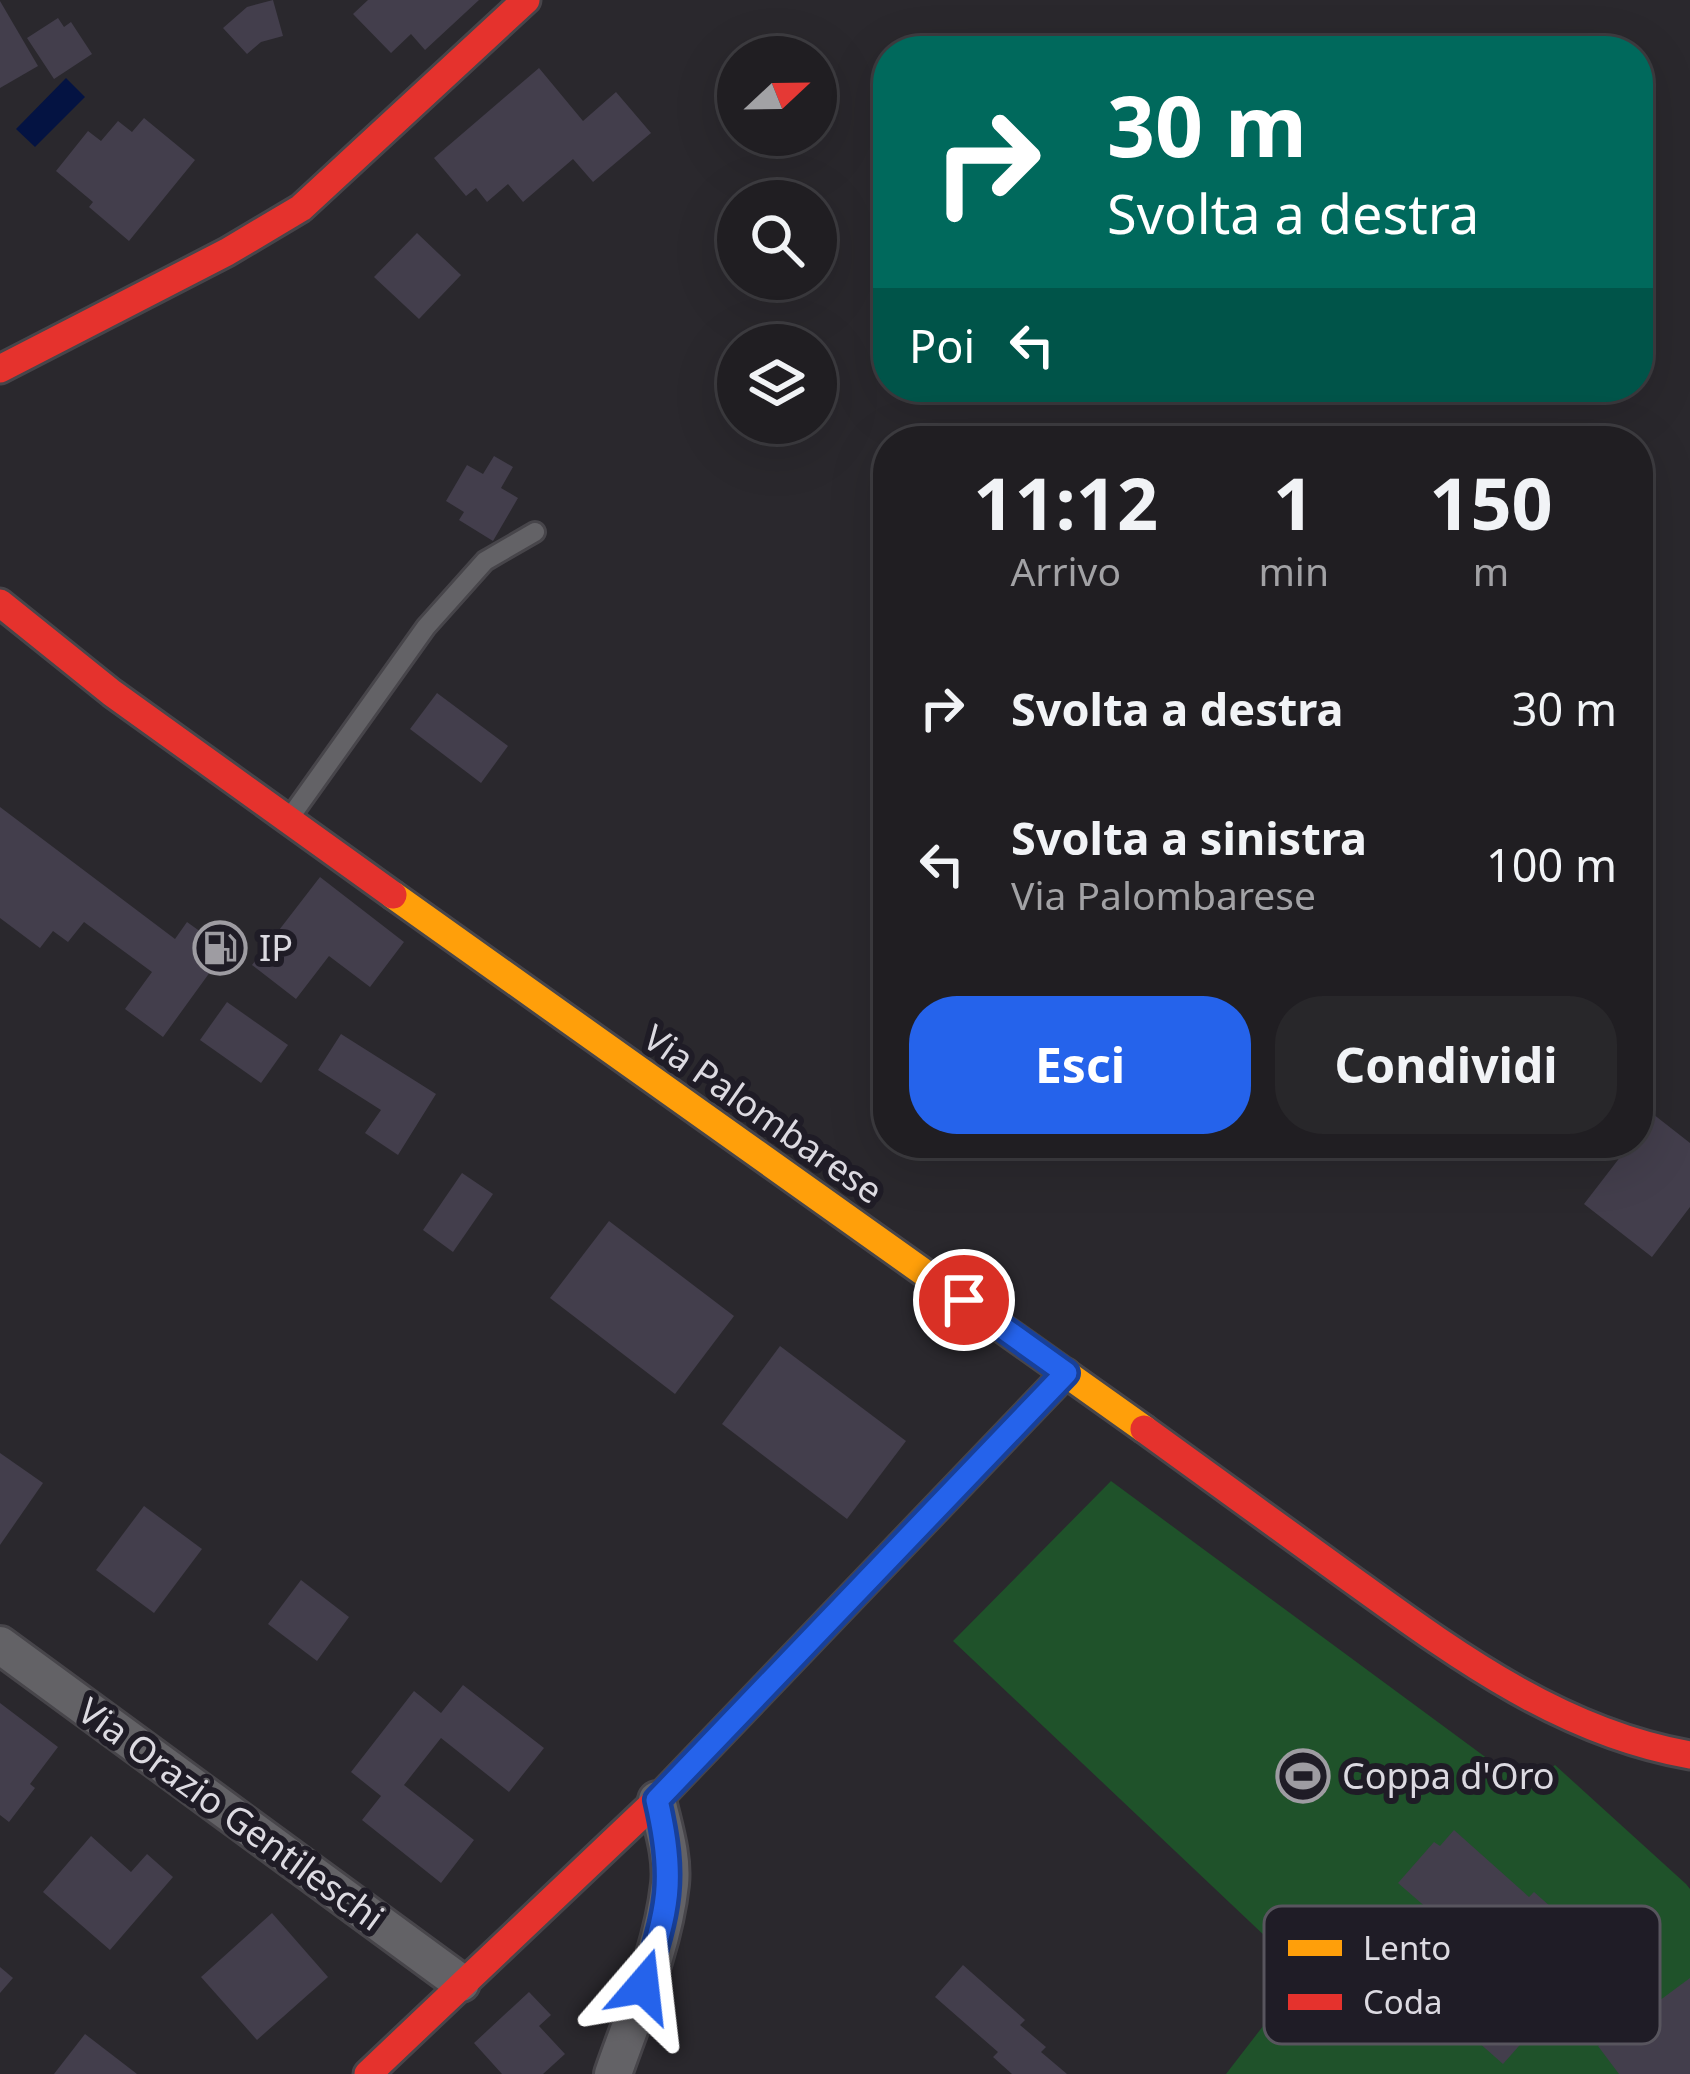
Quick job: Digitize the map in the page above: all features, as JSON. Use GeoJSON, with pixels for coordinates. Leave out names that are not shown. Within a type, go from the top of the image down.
{"type":"FeatureCollection","features":[{"type":"Feature","properties":{"kind":"main road"},"geometry":{"type":"LineString","coordinates":[[0,368],[227,252],[301,208],[526,0]]}},
{"type":"Feature","properties":{"kind":"main road","name":"Via Palombarese"},"geometry":{"type":"LineString","coordinates":[[0,603],[112,693],[288,820],[1468,1662],[1597,1729],[1690,1755]]}},
{"type":"Feature","properties":{"kind":"main road"},"geometry":{"type":"LineString","coordinates":[[368,2074],[657,1800],[1066,1373]]}},
{"type":"Feature","properties":{"kind":"street","name":"Via Orazio Gentileschi"},"geometry":{"type":"LineString","coordinates":[[0,1646],[461,1983]]}},
{"type":"Feature","properties":{"kind":"street"},"geometry":{"type":"LineString","coordinates":[[614,2074],[658,1942],[670,1882],[669,1850],[657,1800]]}},
{"type":"Feature","properties":{"kind":"lane"},"geometry":{"type":"LineString","coordinates":[[288,820],[426,627],[485,561],[535,532]]}},
{"type":"Feature","properties":{"kind":"green space","name":"Coppa d'Oro"},"geometry":{"type":"Polygon","coordinates":[[[1111,1481],[1526,1787],[1555,1765],[1686,1884],[1690,1889],[1690,2074],[1226,2074],[1264,2025],[1264,2044],[1660,2044],[1660,1906],[1264,1906],[1264,1935],[953,1641],[1111,1481]]]}},
{"type":"Feature","properties":{"kind":"shaded area"},"geometry":{"type":"Polygon","coordinates":[[[66,78],[85,97],[35,147],[16,129],[66,78]]]}},
{"type":"Feature","properties":{"kind":"building"},"geometry":{"type":"Polygon","coordinates":[[[273,0],[283,36],[261,42],[247,54],[223,28],[247,7],[273,0]]]}},
{"type":"Feature","properties":{"kind":"building"},"geometry":{"type":"Polygon","coordinates":[[[368,0],[479,0],[425,50],[411,34],[391,53],[353,14],[368,0]]]}},
{"type":"Feature","properties":{"kind":"building"},"geometry":{"type":"Polygon","coordinates":[[[0,1],[38,66],[0,88],[0,1]]]}},
{"type":"Feature","properties":{"kind":"building"},"geometry":{"type":"Polygon","coordinates":[[[58,18],[64,27],[71,22],[92,54],[54,79],[27,38],[58,18]]]}},
{"type":"Feature","properties":{"kind":"building"},"geometry":{"type":"Polygon","coordinates":[[[539,68],[583,121],[616,92],[651,133],[593,182],[573,159],[523,202],[508,184],[487,202],[476,188],[466,196],[434,158],[539,68]]]}},
{"type":"Feature","properties":{"kind":"building"},"geometry":{"type":"Polygon","coordinates":[[[144,118],[195,160],[129,241],[56,171],[88,131],[101,141],[118,121],[132,132],[144,118]]]}},
{"type":"Feature","properties":{"kind":"building"},"geometry":{"type":"Polygon","coordinates":[[[417,233],[461,275],[419,319],[374,277],[417,233]]]}},
{"type":"Feature","properties":{"kind":"building"},"geometry":{"type":"Polygon","coordinates":[[[494,456],[513,467],[501,488],[518,498],[493,541],[459,520],[464,512],[446,501],[467,465],[483,474],[494,456]]]}},
{"type":"Feature","properties":{"kind":"building"},"geometry":{"type":"Polygon","coordinates":[[[437,693],[508,746],[481,783],[410,729],[437,693]]]}},
{"type":"Feature","properties":{"kind":"building"},"geometry":{"type":"Polygon","coordinates":[[[0,807],[175,939],[187,922],[226,950],[163,1037],[125,1009],[152,972],[84,922],[68,942],[53,931],[40,948],[0,918],[0,807]]]}},
{"type":"Feature","properties":{"kind":"building"},"geometry":{"type":"Polygon","coordinates":[[[320,877],[404,942],[370,987],[329,956],[296,999],[252,965],[320,877]]]}},
{"type":"Feature","properties":{"kind":"building"},"geometry":{"type":"Polygon","coordinates":[[[227,1002],[288,1045],[261,1083],[200,1040],[227,1002]]]}},
{"type":"Feature","properties":{"kind":"building"},"geometry":{"type":"Polygon","coordinates":[[[341,1034],[436,1094],[398,1155],[365,1133],[381,1110],[318,1070],[341,1034]]]}},
{"type":"Feature","properties":{"kind":"building"},"geometry":{"type":"Polygon","coordinates":[[[1653,1114],[1690,1143],[1690,1207],[1652,1257],[1584,1204],[1619,1158],[1653,1158],[1653,1114]]]}},
{"type":"Feature","properties":{"kind":"building"},"geometry":{"type":"Polygon","coordinates":[[[462,1173],[493,1194],[453,1252],[423,1230],[462,1173]]]}},
{"type":"Feature","properties":{"kind":"building"},"geometry":{"type":"Polygon","coordinates":[[[609,1221],[734,1316],[675,1394],[550,1298],[609,1221]]]}},
{"type":"Feature","properties":{"kind":"building"},"geometry":{"type":"Polygon","coordinates":[[[780,1346],[906,1441],[847,1519],[722,1424],[780,1346]]]}},
{"type":"Feature","properties":{"kind":"building"},"geometry":{"type":"Polygon","coordinates":[[[0,1453],[43,1483],[0,1545],[0,1453]]]}},
{"type":"Feature","properties":{"kind":"building"},"geometry":{"type":"Polygon","coordinates":[[[144,1506],[202,1549],[154,1613],[96,1570],[144,1506]]]}},
{"type":"Feature","properties":{"kind":"building"},"geometry":{"type":"Polygon","coordinates":[[[301,1580],[349,1617],[317,1661],[268,1624],[301,1580]]]}},
{"type":"Feature","properties":{"kind":"building"},"geometry":{"type":"Polygon","coordinates":[[[463,1685],[544,1748],[509,1792],[441,1738],[404,1785],[474,1840],[441,1883],[362,1820],[381,1796],[351,1772],[414,1691],[441,1713],[463,1685]]]}},
{"type":"Feature","properties":{"kind":"building"},"geometry":{"type":"Polygon","coordinates":[[[0,1703],[58,1747],[9,1822],[0,1815],[0,1703]]]}},
{"type":"Feature","properties":{"kind":"building"},"geometry":{"type":"Polygon","coordinates":[[[1454,1830],[1529,1897],[1534,1892],[1550,1906],[1424,1906],[1398,1883],[1434,1842],[1440,1846],[1454,1830]]]}},
{"type":"Feature","properties":{"kind":"building"},"geometry":{"type":"Polygon","coordinates":[[[91,1836],[131,1872],[147,1854],[173,1877],[110,1950],[43,1892],[91,1836]]]}},
{"type":"Feature","properties":{"kind":"building"},"geometry":{"type":"Polygon","coordinates":[[[272,1913],[328,1977],[257,2040],[201,1977],[272,1913]]]}},
{"type":"Feature","properties":{"kind":"building"},"geometry":{"type":"Polygon","coordinates":[[[963,1965],[1025,2020],[1020,2025],[1046,2047],[1041,2052],[1067,2074],[1012,2074],[993,2057],[998,2052],[935,1997],[963,1965]]]}},
{"type":"Feature","properties":{"kind":"building"},"geometry":{"type":"Polygon","coordinates":[[[0,1967],[13,1978],[0,1993],[0,1967]]]}},
{"type":"Feature","properties":{"kind":"building"},"geometry":{"type":"Polygon","coordinates":[[[1690,1978],[1690,2074],[1619,2074],[1598,2046],[1660,2044],[1660,2000],[1690,1978]]]}},
{"type":"Feature","properties":{"kind":"building"},"geometry":{"type":"Polygon","coordinates":[[[529,1992],[551,2015],[539,2026],[565,2054],[543,2074],[502,2074],[474,2043],[529,1992]]]}},
{"type":"Feature","properties":{"kind":"building"},"geometry":{"type":"Polygon","coordinates":[[[85,2034],[137,2074],[54,2074],[85,2034]]]}},
{"type":"Feature","properties":{"kind":"building"},"geometry":{"type":"Polygon","coordinates":[[[1480,2044],[1521,2044],[1503,2064],[1480,2044]]]}},
{"type":"Feature","properties":{"kind":"traffic: slow"},"geometry":{"type":"LineString","coordinates":[[393,895],[1144,1429]]}},
{"type":"Feature","properties":{"kind":"traffic: jam"},"geometry":{"type":"LineString","coordinates":[[0,369],[227,252],[301,208],[526,0]]}},
{"type":"Feature","properties":{"kind":"traffic: jam"},"geometry":{"type":"LineString","coordinates":[[0,603],[112,693],[393,895]]}},
{"type":"Feature","properties":{"kind":"traffic: jam"},"geometry":{"type":"LineString","coordinates":[[368,2074],[657,1800],[1066,1373]]}},
{"type":"Feature","properties":{"kind":"traffic: jam"},"geometry":{"type":"LineString","coordinates":[[1144,1429],[1425,1632],[1508,1685],[1595,1728],[1690,1755]]}},
{"type":"Feature","properties":{"kind":"place","name":"IP"},"geometry":{"type":"Point","coordinates":[220,948]}},
{"type":"Feature","properties":{"kind":"place","name":"Coppa d'Oro"},"geometry":{"type":"Point","coordinates":[1303,1776]}},
{"type":"Feature","properties":{"kind":"route"},"geometry":{"type":"LineString","coordinates":[[643,1986],[670,1882],[669,1850],[657,1800],[1066,1373],[964,1300]]}}]}
